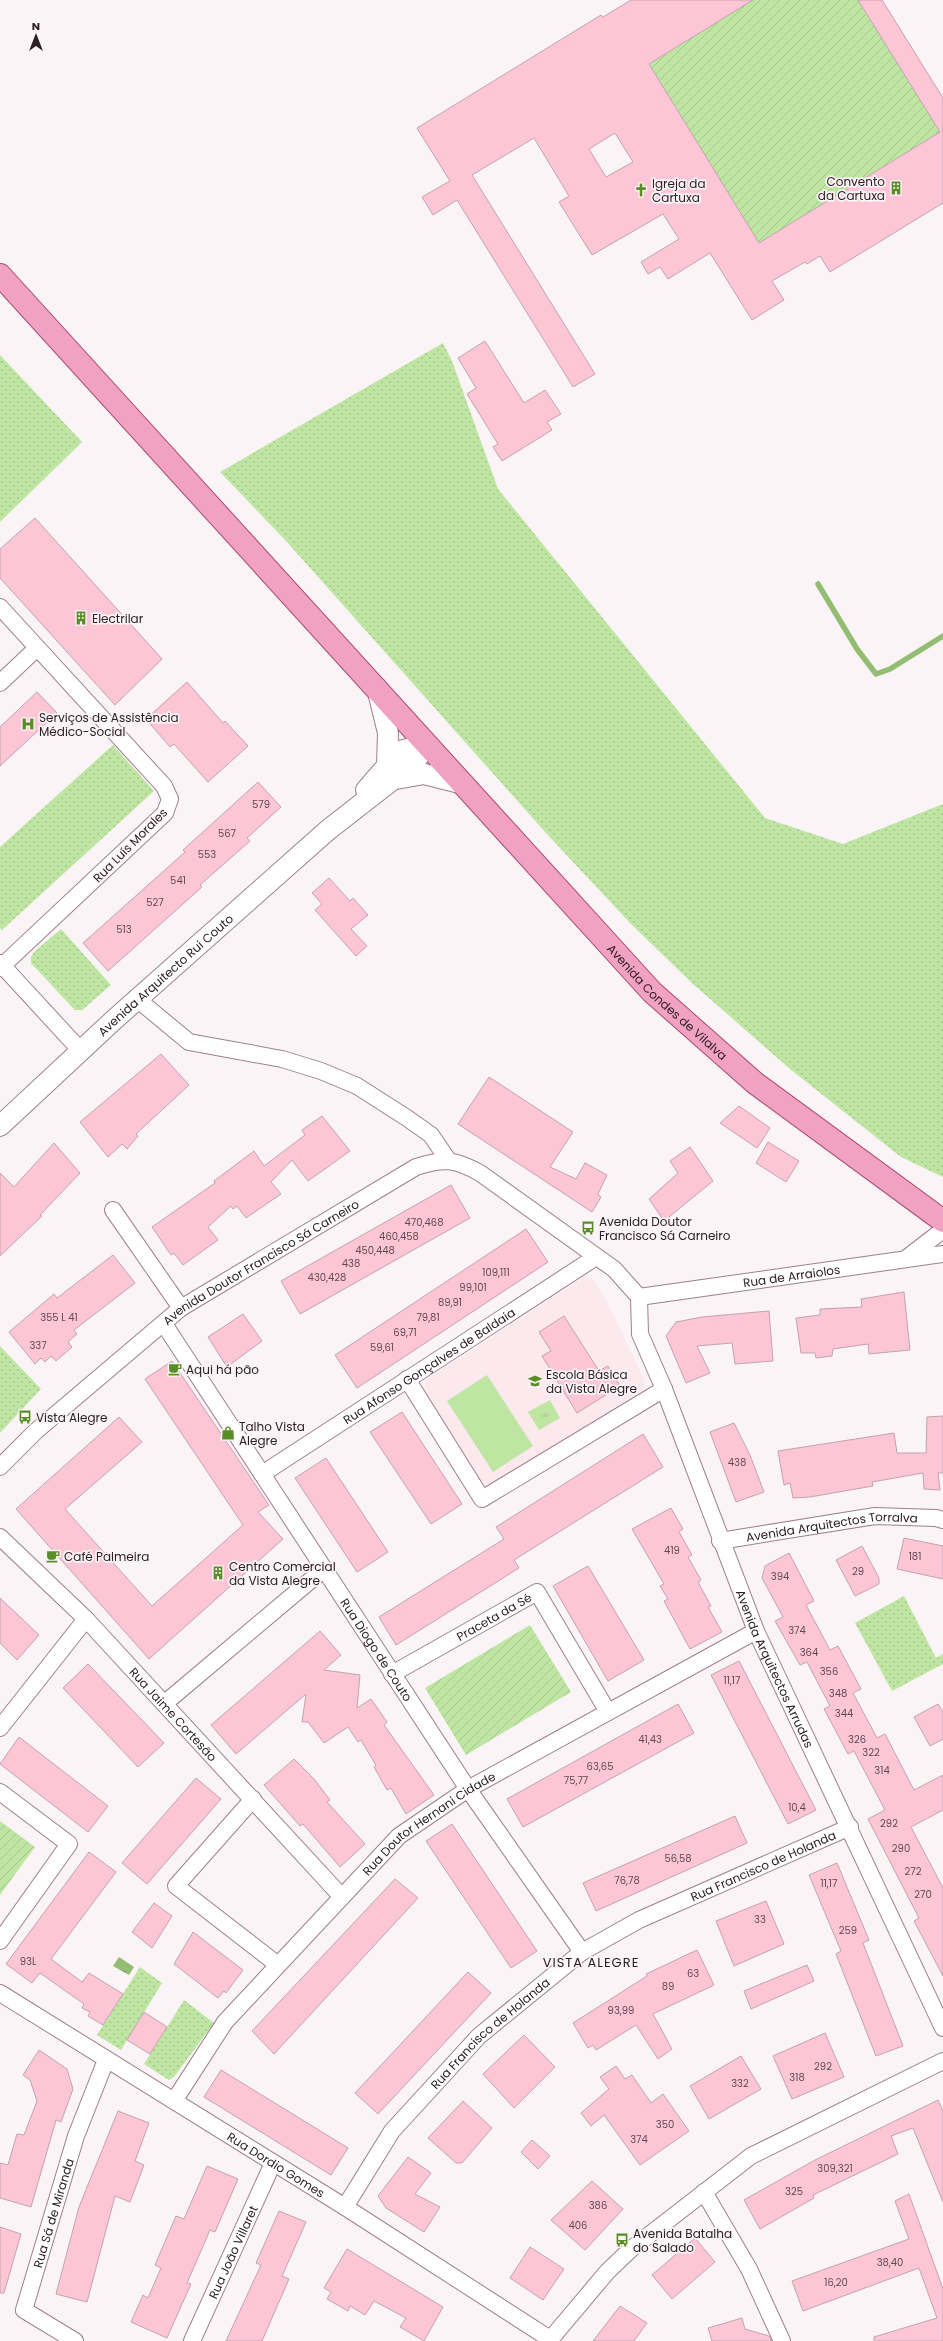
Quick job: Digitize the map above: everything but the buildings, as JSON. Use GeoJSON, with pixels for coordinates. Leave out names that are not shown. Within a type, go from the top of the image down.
{"type":"FeatureCollection","features":[{"type":"Feature","properties":{"kind":"main road","name":"Avenida Condes de Vilalva"},"geometry":{"type":"LineString","coordinates":[[0,275],[181,476],[377,688],[652,992],[755,1083],[943,1221]]}},
{"type":"Feature","properties":{"kind":"street","name":"Rua Luís Morales"},"geometry":{"type":"LineString","coordinates":[[0,607],[164,786],[170,799],[165,813],[1,966]]}},
{"type":"Feature","properties":{"kind":"street"},"geometry":{"type":"LineString","coordinates":[[0,683],[37,648]]}},
{"type":"Feature","properties":{"kind":"street"},"geometry":{"type":"LineString","coordinates":[[377,688],[388,733],[390,772]]}},
{"type":"Feature","properties":{"kind":"street","name":"Avenida Arquitecto Rui Couto"},"geometry":{"type":"LineString","coordinates":[[0,1126],[137,999],[334,826],[390,772],[400,751],[427,744]]}},
{"type":"Feature","properties":{"kind":"street","name":"Avenida Arquitecto Rui Couto"},"geometry":{"type":"LineString","coordinates":[[390,772],[424,774],[464,784]]}},
{"type":"Feature","properties":{"kind":"street"},"geometry":{"type":"LineString","coordinates":[[1,966],[81,1051]]}},
{"type":"Feature","properties":{"kind":"street"},"geometry":{"type":"LineString","coordinates":[[137,999],[189,1042],[282,1059],[321,1071],[356,1086],[402,1114],[431,1135],[448,1160]]}},
{"type":"Feature","properties":{"kind":"street","name":"Avenida Doutor Francisco Sá Carneiro"},"geometry":{"type":"LineString","coordinates":[[0,1467],[36,1431],[164,1324],[181,1308],[416,1167],[448,1160],[463,1163],[480,1173],[596,1257],[622,1277],[639,1297]]}},
{"type":"Feature","properties":{"kind":"street"},"geometry":{"type":"LineString","coordinates":[[113,1210],[181,1308]]}},
{"type":"Feature","properties":{"kind":"street"},"geometry":{"type":"LineString","coordinates":[[908,1257],[943,1230]]}},
{"type":"Feature","properties":{"kind":"street","name":"Rua de Arraiolos"},"geometry":{"type":"LineString","coordinates":[[639,1297],[908,1257],[943,1254]]}},
{"type":"Feature","properties":{"kind":"street","name":"Rua Afonso Gonçalves de Baldaia"},"geometry":{"type":"LineString","coordinates":[[262,1474],[596,1257]]}},
{"type":"Feature","properties":{"kind":"street","name":"Avenida Arquitectos Arrudas"},"geometry":{"type":"LineString","coordinates":[[639,1297],[640,1334],[664,1389],[720,1541],[756,1631],[850,1827],[943,2028]]}},
{"type":"Feature","properties":{"kind":"street","name":"Rua Diogo de Couto"},"geometry":{"type":"LineString","coordinates":[[164,1324],[468,1789],[582,1952]]}},
{"type":"Feature","properties":{"kind":"street"},"geometry":{"type":"LineString","coordinates":[[407,1379],[482,1499],[664,1389]]}},
{"type":"Feature","properties":{"kind":"street","name":"Avenida Arquitectos Torralva"},"geometry":{"type":"LineString","coordinates":[[720,1541],[875,1516],[936,1518],[943,1520]]}},
{"type":"Feature","properties":{"kind":"street","name":"Rua Jaime Cortesão"},"geometry":{"type":"LineString","coordinates":[[0,1537],[86,1620],[342,1897]]}},
{"type":"Feature","properties":{"kind":"street"},"geometry":{"type":"LineString","coordinates":[[165,1704],[324,1569]]}},
{"type":"Feature","properties":{"kind":"street","name":"Praceta da Sé"},"geometry":{"type":"LineString","coordinates":[[392,1674],[536,1592],[608,1712]]}},
{"type":"Feature","properties":{"kind":"street"},"geometry":{"type":"LineString","coordinates":[[0,1728],[86,1620]]}},
{"type":"Feature","properties":{"kind":"street","name":"Rua Doutor Hernani Cidade"},"geometry":{"type":"LineString","coordinates":[[174,2101],[225,2022],[399,1836],[468,1789],[756,1631]]}},
{"type":"Feature","properties":{"kind":"street"},"geometry":{"type":"LineString","coordinates":[[0,1792],[69,1844],[0,1941]]}},
{"type":"Feature","properties":{"kind":"street"},"geometry":{"type":"LineString","coordinates":[[253,1799],[176,1886],[278,1965]]}},
{"type":"Feature","properties":{"kind":"street","name":"Rua Francisco de Holanda"},"geometry":{"type":"LineString","coordinates":[[345,2207],[392,2131],[479,2036],[582,1952],[638,1920],[850,1827]]}},
{"type":"Feature","properties":{"kind":"street","name":"Rua Dordio Gomes"},"geometry":{"type":"LineString","coordinates":[[0,1993],[345,2207],[550,2340]]}},
{"type":"Feature","properties":{"kind":"street","name":"Rua Sá de Miranda"},"geometry":{"type":"LineString","coordinates":[[75,2341],[24,2310],[76,2136],[106,2060]]}},
{"type":"Feature","properties":{"kind":"street"},"geometry":{"type":"LineString","coordinates":[[550,2340],[607,2272],[648,2234],[751,2156],[943,2061]]}},
{"type":"Feature","properties":{"kind":"street","name":"Rua João Villaret"},"geometry":{"type":"LineString","coordinates":[[192,2341],[272,2163]]}},
{"type":"Feature","properties":{"kind":"street"},"geometry":{"type":"LineString","coordinates":[[704,2192],[750,2269],[782,2341]]}},
{"type":"Feature","properties":{"kind":"shaded area","name":"Escola Básica da Vista Alegre"},"geometry":{"type":"Polygon","coordinates":[[[584,1277],[593,1279],[608,1304],[645,1381],[643,1390],[491,1484],[482,1482],[424,1390],[426,1380],[584,1277]]]}},
{"type":"Feature","properties":{"kind":"green space"},"geometry":{"type":"Polygon","coordinates":[[[753,0],[858,0],[940,132],[759,243],[649,64],[753,0]]]}},
{"type":"Feature","properties":{"kind":"green space"},"geometry":{"type":"Polygon","coordinates":[[[443,343],[452,361],[498,489],[765,818],[843,844],[943,804],[943,1177],[901,1157],[790,1069],[693,984],[631,924],[546,833],[287,542],[220,472],[443,343]]]}},
{"type":"Feature","properties":{"kind":"green space"},"geometry":{"type":"Polygon","coordinates":[[[0,355],[82,442],[0,522],[0,355]]]}},
{"type":"Feature","properties":{"kind":"green space"},"geometry":{"type":"Polygon","coordinates":[[[113,745],[154,791],[2,930],[0,928],[0,847],[113,745]]]}},
{"type":"Feature","properties":{"kind":"green space"},"geometry":{"type":"Polygon","coordinates":[[[61,929],[111,985],[82,1010],[75,1010],[31,963],[31,957],[34,952],[61,929]]]}},
{"type":"Feature","properties":{"kind":"green space"},"geometry":{"type":"Polygon","coordinates":[[[0,1346],[41,1389],[0,1433],[0,1346]]]}},
{"type":"Feature","properties":{"kind":"green space"},"geometry":{"type":"Polygon","coordinates":[[[487,1375],[533,1446],[493,1472],[447,1401],[487,1375]]]}},
{"type":"Feature","properties":{"kind":"green space"},"geometry":{"type":"Polygon","coordinates":[[[550,1400],[560,1418],[539,1430],[528,1412],[550,1400]]]}},
{"type":"Feature","properties":{"kind":"green space"},"geometry":{"type":"Polygon","coordinates":[[[904,1596],[936,1658],[943,1654],[943,1664],[892,1691],[855,1623],[904,1596]]]}},
{"type":"Feature","properties":{"kind":"green space"},"geometry":{"type":"Polygon","coordinates":[[[530,1625],[571,1692],[466,1755],[425,1688],[530,1625]]]}},
{"type":"Feature","properties":{"kind":"green space"},"geometry":{"type":"Polygon","coordinates":[[[0,1821],[35,1847],[0,1895],[0,1821]]]}},
{"type":"Feature","properties":{"kind":"green space"},"geometry":{"type":"Polygon","coordinates":[[[140,1967],[162,1983],[121,2050],[97,2035],[140,1967]]]}},
{"type":"Feature","properties":{"kind":"green space"},"geometry":{"type":"Polygon","coordinates":[[[184,2000],[214,2023],[174,2077],[169,2080],[144,2064],[184,2000]]]}},
{"type":"Feature","properties":{"kind":"water"},"geometry":{"type":"Polygon","coordinates":[[[119,1957],[134,1967],[129,1975],[113,1966],[119,1957]]]}},
{"type":"Feature","properties":{"kind":"waterway"},"geometry":{"type":"LineString","coordinates":[[818,584],[857,649],[876,674],[890,669],[943,636]]}},
{"type":"Feature","properties":{"kind":"place","name":"Convento da Cartuxa"},"geometry":{"type":"Point","coordinates":[896,188]}},
{"type":"Feature","properties":{"kind":"place","name":"Igreja da Cartuxa"},"geometry":{"type":"Point","coordinates":[641,190]}},
{"type":"Feature","properties":{"kind":"place","name":"Electrilar"},"geometry":{"type":"Point","coordinates":[81,618]}},
{"type":"Feature","properties":{"kind":"place","name":"Serviços de Assistência Médico-Social"},"geometry":{"type":"Point","coordinates":[28,724]}},
{"type":"Feature","properties":{"kind":"place","name":"Avenida Doutor Francisco Sá Carneiro"},"geometry":{"type":"Point","coordinates":[588,1228]}},
{"type":"Feature","properties":{"kind":"place","name":"Aqui há pão"},"geometry":{"type":"Point","coordinates":[175,1369]}},
{"type":"Feature","properties":{"kind":"place","name":"Escola Básica da Vista Alegre"},"geometry":{"type":"Point","coordinates":[535,1381]}},
{"type":"Feature","properties":{"kind":"place","name":"Vista Alegre"},"geometry":{"type":"Point","coordinates":[25,1417]}},
{"type":"Feature","properties":{"kind":"place","name":"Talho Vista Alegre"},"geometry":{"type":"Point","coordinates":[228,1433]}},
{"type":"Feature","properties":{"kind":"place","name":"Café Palmeira"},"geometry":{"type":"Point","coordinates":[53,1556]}},
{"type":"Feature","properties":{"kind":"place","name":"Centro Comercial da Vista Alegre"},"geometry":{"type":"Point","coordinates":[218,1573]}},
{"type":"Feature","properties":{"kind":"place","name":"Avenida Batalha do Salado"},"geometry":{"type":"Point","coordinates":[622,2240]}},
{"type":"Feature","properties":{"kind":"district","name":"VISTA ALEGRE"},"geometry":{"type":"Point","coordinates":[591,1962]}}]}
